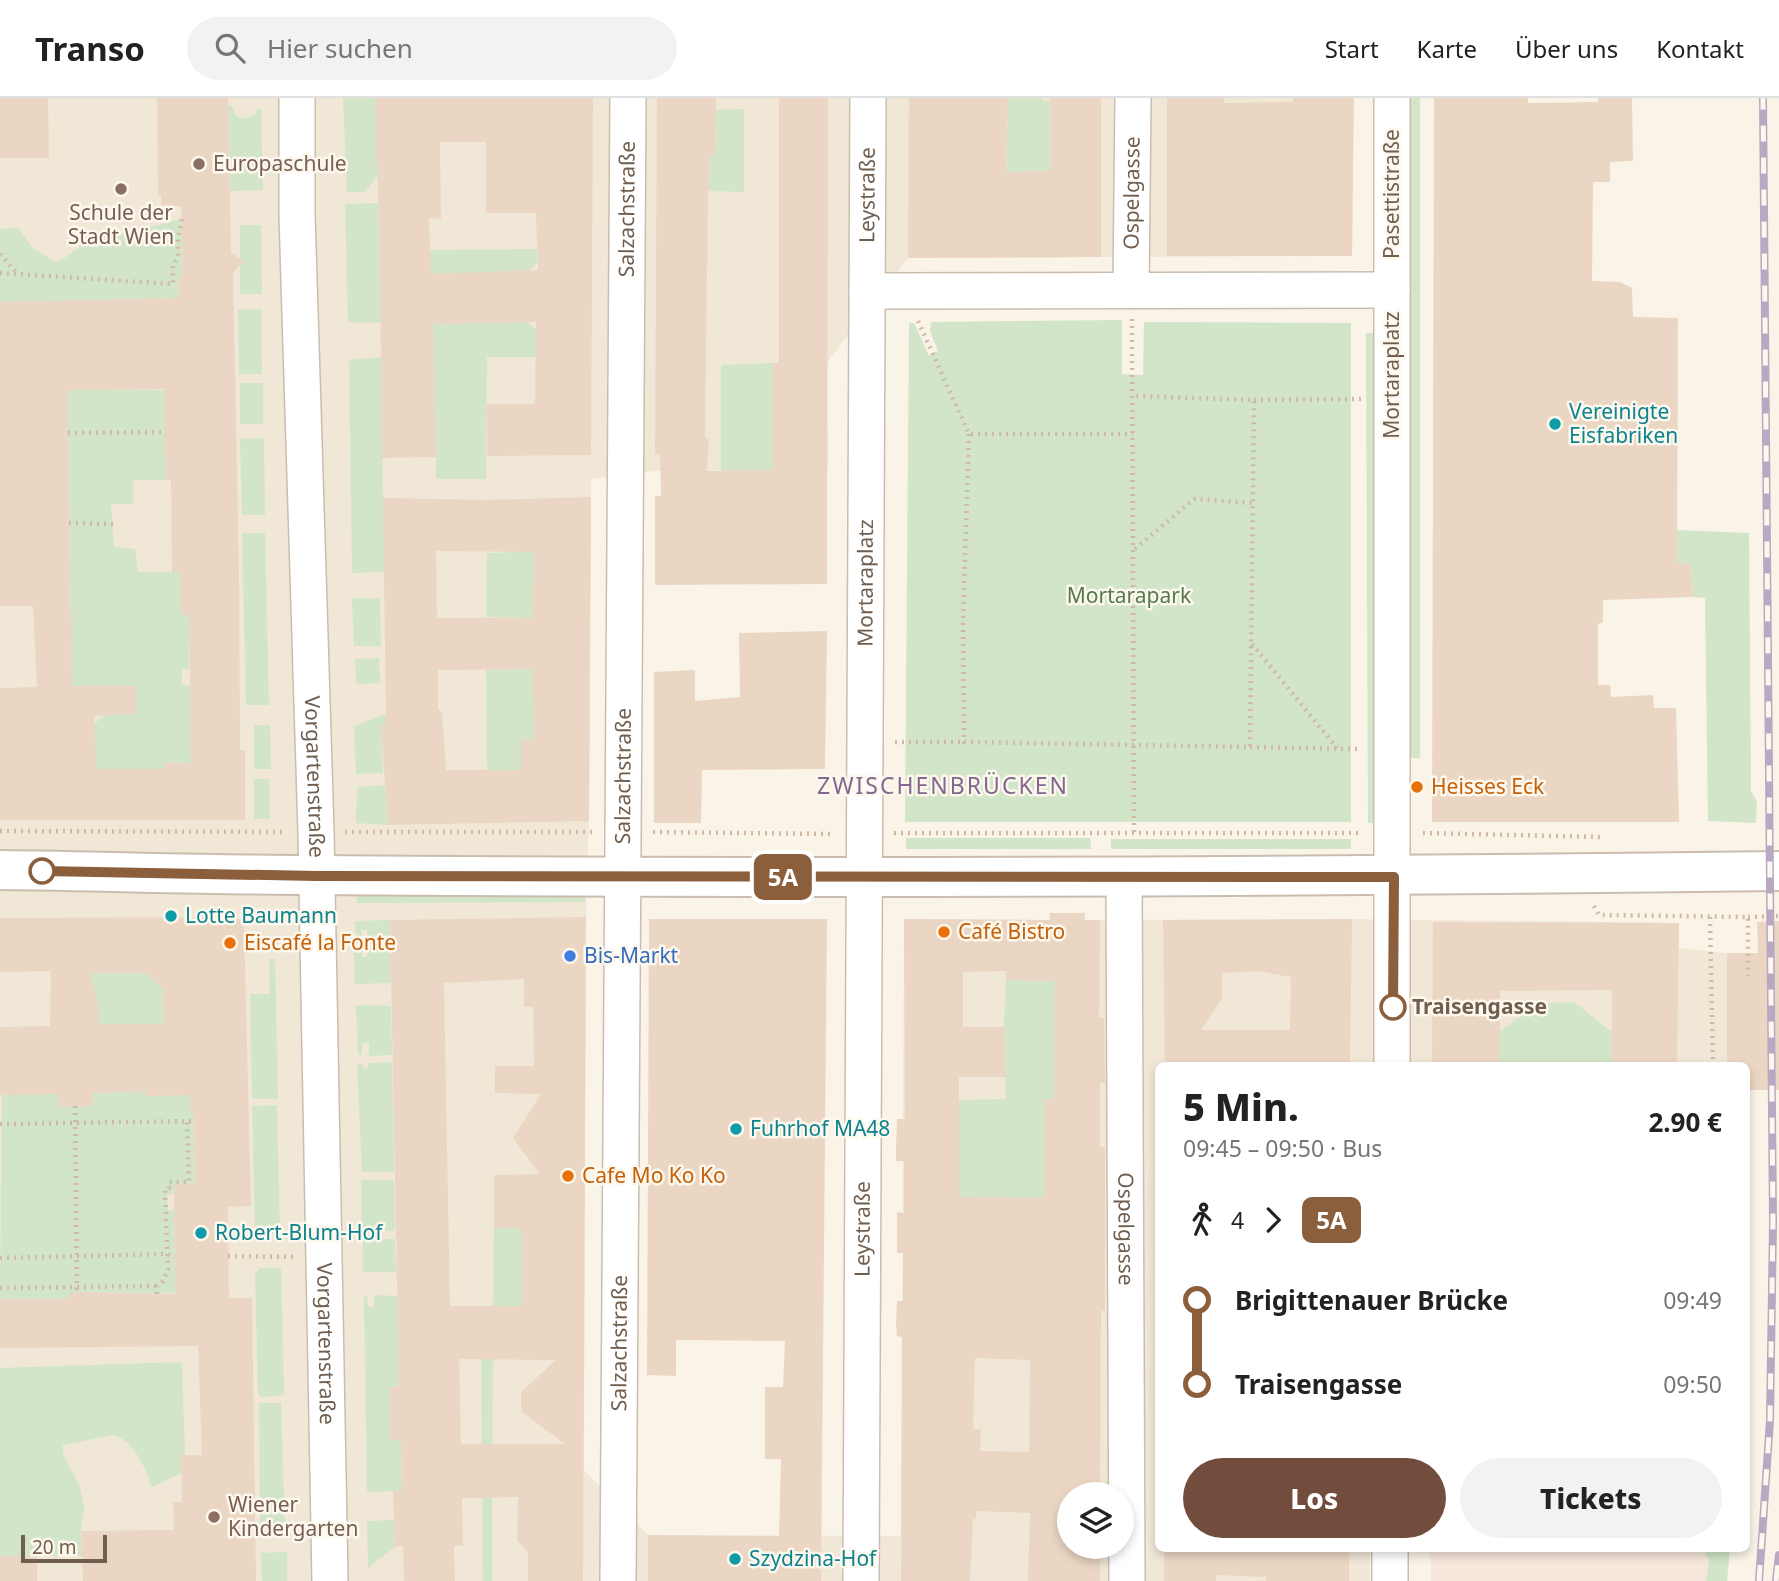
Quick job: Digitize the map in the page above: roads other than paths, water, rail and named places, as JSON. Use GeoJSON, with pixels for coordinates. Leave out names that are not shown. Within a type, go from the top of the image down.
{"type":"FeatureCollection","features":[{"type":"Feature","properties":{"kind":"street","name":"Vorgartenstraße"},"geometry":{"type":"LineString","coordinates":[[297,98],[297,215],[317,876],[330,1581]]}},
{"type":"Feature","properties":{"kind":"street","name":"Salzachstraße"},"geometry":{"type":"LineString","coordinates":[[618,1581],[628,98]]}},
{"type":"Feature","properties":{"kind":"street","name":"Leystraße"},"geometry":{"type":"LineString","coordinates":[[867,291],[868,98]]}},
{"type":"Feature","properties":{"kind":"street","name":"Ospelgasse"},"geometry":{"type":"LineString","coordinates":[[1131,289],[1133,98]]}},
{"type":"Feature","properties":{"kind":"street","name":"Pasettistraße"},"geometry":{"type":"LineString","coordinates":[[1392,98],[1392,290]]}},
{"type":"Feature","properties":{"kind":"street","name":"Mortaraplatz"},"geometry":{"type":"LineString","coordinates":[[866,877],[867,291],[1131,289],[1392,290],[1394,877]]}},
{"type":"Feature","properties":{"kind":"street"},"geometry":{"type":"LineString","coordinates":[[0,870],[317,876],[623,877],[1394,877],[1779,871]]}},
{"type":"Feature","properties":{"kind":"street","name":"Leystraße"},"geometry":{"type":"LineString","coordinates":[[861,1581],[866,877]]}},
{"type":"Feature","properties":{"kind":"street","name":"Ospelgasse"},"geometry":{"type":"LineString","coordinates":[[1124,877],[1127,1581]]}},
{"type":"Feature","properties":{"kind":"street"},"geometry":{"type":"LineString","coordinates":[[1392,1062],[1394,877]]}},
{"type":"Feature","properties":{"kind":"street"},"geometry":{"type":"LineString","coordinates":[[1390,1552],[1390,1581]]}},
{"type":"Feature","properties":{"kind":"railway"},"geometry":{"type":"LineString","coordinates":[[1759,1581],[1770,1420],[1773,1223],[1763,98]]}},
{"type":"Feature","properties":{"kind":"railway"},"geometry":{"type":"LineString","coordinates":[[1776,1581],[1779,1555]]}},
{"type":"Feature","properties":{"kind":"place","name":"Europaschule"},"geometry":{"type":"Point","coordinates":[199,164]}},
{"type":"Feature","properties":{"kind":"place","name":"Schule der Stadt Wien"},"geometry":{"type":"Point","coordinates":[121,189]}},
{"type":"Feature","properties":{"kind":"place","name":"Vereinigte Eisfabriken"},"geometry":{"type":"Point","coordinates":[1555,424]}},
{"type":"Feature","properties":{"kind":"place","name":"Heisses Eck"},"geometry":{"type":"Point","coordinates":[1417,787]}},
{"type":"Feature","properties":{"kind":"place","name":"Lotte Baumann"},"geometry":{"type":"Point","coordinates":[171,916]}},
{"type":"Feature","properties":{"kind":"place","name":"Café Bistro"},"geometry":{"type":"Point","coordinates":[944,932]}},
{"type":"Feature","properties":{"kind":"place","name":"Eiscafé la Fonte"},"geometry":{"type":"Point","coordinates":[230,943]}},
{"type":"Feature","properties":{"kind":"place","name":"Bis-Markt"},"geometry":{"type":"Point","coordinates":[570,956]}},
{"type":"Feature","properties":{"kind":"place","name":"Traisengasse"},"geometry":{"type":"Point","coordinates":[1393,1007]}},
{"type":"Feature","properties":{"kind":"place","name":"Fuhrhof MA48"},"geometry":{"type":"Point","coordinates":[736,1129]}},
{"type":"Feature","properties":{"kind":"place","name":"Cafe Mo Ko Ko"},"geometry":{"type":"Point","coordinates":[568,1176]}},
{"type":"Feature","properties":{"kind":"place","name":"Robert-Blum-Hof"},"geometry":{"type":"Point","coordinates":[201,1233]}},
{"type":"Feature","properties":{"kind":"place","name":"Wiener Kindergarten"},"geometry":{"type":"Point","coordinates":[214,1517]}},
{"type":"Feature","properties":{"kind":"place","name":"Szydzina-Hof"},"geometry":{"type":"Point","coordinates":[735,1559]}},
{"type":"Feature","properties":{"kind":"district","name":"ZWISCHENBRÜCKEN"},"geometry":{"type":"Point","coordinates":[943,786]}},
{"type":"Feature","properties":{"kind":"park label","name":"Mortarapark"},"geometry":{"type":"Point","coordinates":[1129,596]}}]}
